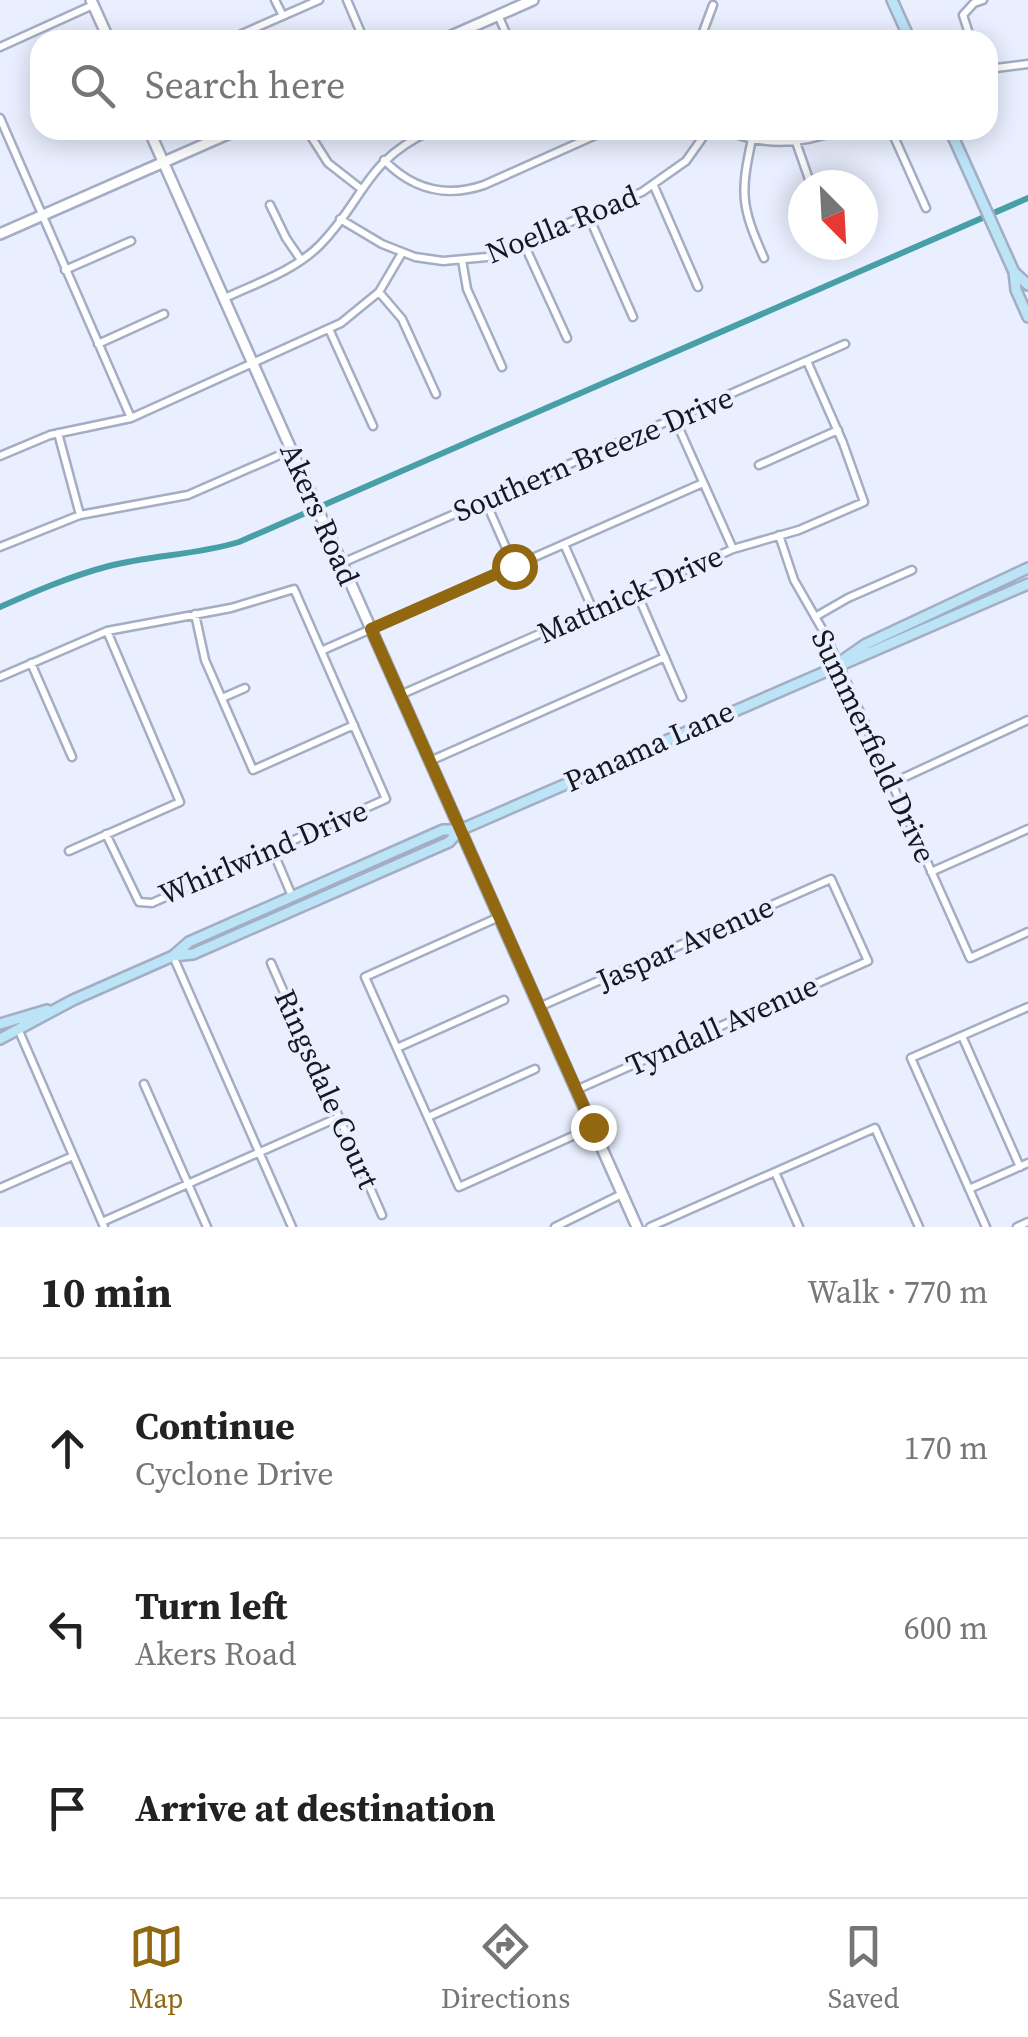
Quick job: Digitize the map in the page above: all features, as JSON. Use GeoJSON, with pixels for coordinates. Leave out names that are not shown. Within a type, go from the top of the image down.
{"type":"FeatureCollection","features":[{"type":"Feature","properties":{"kind":"main road"},"geometry":{"type":"LineString","coordinates":[[892,0],[906,30]]}},
{"type":"Feature","properties":{"kind":"main road"},"geometry":{"type":"LineString","coordinates":[[954,140],[1014,272],[1016,290],[1028,317]]}},
{"type":"Feature","properties":{"kind":"main road"},"geometry":{"type":"LineString","coordinates":[[1014,272],[1028,285]]}},
{"type":"Feature","properties":{"kind":"main road"},"geometry":{"type":"LineString","coordinates":[[992,600],[999,588],[1028,568]]}},
{"type":"Feature","properties":{"kind":"main road","name":"Panama Lane"},"geometry":{"type":"LineString","coordinates":[[838,663],[866,644],[1028,568]]}},
{"type":"Feature","properties":{"kind":"main road","name":"Panama Lane"},"geometry":{"type":"LineString","coordinates":[[173,956],[189,942],[443,830],[460,830],[838,663],[865,656],[1028,584]]}},
{"type":"Feature","properties":{"kind":"main road"},"geometry":{"type":"LineString","coordinates":[[942,622],[976,600],[981,589]]}},
{"type":"Feature","properties":{"kind":"main road","name":"Panama Lane"},"geometry":{"type":"LineString","coordinates":[[0,1024],[50,1009],[173,956],[193,954],[450,842],[460,830]]}},
{"type":"Feature","properties":{"kind":"main road"},"geometry":{"type":"LineString","coordinates":[[252,928],[289,905],[292,898]]}},
{"type":"Feature","properties":{"kind":"main road"},"geometry":{"type":"LineString","coordinates":[[0,1040],[50,1009]]}},
{"type":"Feature","properties":{"kind":"street"},"geometry":{"type":"LineString","coordinates":[[276,0],[282,16]]}},
{"type":"Feature","properties":{"kind":"street"},"geometry":{"type":"LineString","coordinates":[[250,30],[319,0]]}},
{"type":"Feature","properties":{"kind":"street"},"geometry":{"type":"LineString","coordinates":[[347,0],[360,30]]}},
{"type":"Feature","properties":{"kind":"street"},"geometry":{"type":"LineString","coordinates":[[464,30],[533,0]]}},
{"type":"Feature","properties":{"kind":"street"},"geometry":{"type":"LineString","coordinates":[[968,30],[963,15],[983,0]]}},
{"type":"Feature","properties":{"kind":"street"},"geometry":{"type":"LineString","coordinates":[[36,30],[92,3],[104,30]]}},
{"type":"Feature","properties":{"kind":"street"},"geometry":{"type":"LineString","coordinates":[[704,30],[713,5]]}},
{"type":"Feature","properties":{"kind":"street"},"geometry":{"type":"LineString","coordinates":[[498,15],[505,30]]}},
{"type":"Feature","properties":{"kind":"street"},"geometry":{"type":"LineString","coordinates":[[0,46],[30,33]]}},
{"type":"Feature","properties":{"kind":"street"},"geometry":{"type":"LineString","coordinates":[[998,68],[1028,64]]}},
{"type":"Feature","properties":{"kind":"street"},"geometry":{"type":"LineString","coordinates":[[0,118],[131,418]]}},
{"type":"Feature","properties":{"kind":"street","name":"Akers Road"},"geometry":{"type":"LineString","coordinates":[[153,140],[637,1227]]}},
{"type":"Feature","properties":{"kind":"street"},"geometry":{"type":"LineString","coordinates":[[0,234],[214,140]]}},
{"type":"Feature","properties":{"kind":"street"},"geometry":{"type":"LineString","coordinates":[[313,140],[328,163],[360,188]]}},
{"type":"Feature","properties":{"kind":"street"},"geometry":{"type":"LineString","coordinates":[[225,298],[302,260],[322,243],[384,160],[412,140]]}},
{"type":"Feature","properties":{"kind":"street"},"geometry":{"type":"LineString","coordinates":[[384,160],[417,185],[462,191],[585,140]]}},
{"type":"Feature","properties":{"kind":"street","name":"Noella Road"},"geometry":{"type":"LineString","coordinates":[[340,219],[402,253],[430,260],[487,257],[654,186],[686,161],[701,140]]}},
{"type":"Feature","properties":{"kind":"street"},"geometry":{"type":"LineString","coordinates":[[752,140],[743,196],[764,258]]}},
{"type":"Feature","properties":{"kind":"street"},"geometry":{"type":"LineString","coordinates":[[767,140],[803,140]]}},
{"type":"Feature","properties":{"kind":"street"},"geometry":{"type":"LineString","coordinates":[[895,140],[926,208]]}},
{"type":"Feature","properties":{"kind":"street"},"geometry":{"type":"LineString","coordinates":[[796,142],[806,170]]}},
{"type":"Feature","properties":{"kind":"street"},"geometry":{"type":"LineString","coordinates":[[654,186],[698,287]]}},
{"type":"Feature","properties":{"kind":"street"},"geometry":{"type":"LineString","coordinates":[[270,205],[302,260]]}},
{"type":"Feature","properties":{"kind":"street"},"geometry":{"type":"LineString","coordinates":[[589,216],[633,316]]}},
{"type":"Feature","properties":{"kind":"street"},"geometry":{"type":"LineString","coordinates":[[65,270],[132,241]]}},
{"type":"Feature","properties":{"kind":"street"},"geometry":{"type":"LineString","coordinates":[[524,244],[566,338]]}},
{"type":"Feature","properties":{"kind":"street"},"geometry":{"type":"LineString","coordinates":[[0,456],[58,433],[131,418],[329,329],[353,316],[378,292],[402,253]]}},
{"type":"Feature","properties":{"kind":"street"},"geometry":{"type":"LineString","coordinates":[[462,260],[467,289],[502,367]]}},
{"type":"Feature","properties":{"kind":"street"},"geometry":{"type":"LineString","coordinates":[[378,292],[402,319],[436,394]]}},
{"type":"Feature","properties":{"kind":"street"},"geometry":{"type":"LineString","coordinates":[[98,344],[164,314]]}},
{"type":"Feature","properties":{"kind":"street"},"geometry":{"type":"LineString","coordinates":[[329,329],[373,426]]}},
{"type":"Feature","properties":{"kind":"street","name":"Southern Breeze Drive"},"geometry":{"type":"LineString","coordinates":[[342,563],[845,344]]}},
{"type":"Feature","properties":{"kind":"street"},"geometry":{"type":"LineString","coordinates":[[759,465],[838,430],[807,361]]}},
{"type":"Feature","properties":{"kind":"street"},"geometry":{"type":"LineString","coordinates":[[674,417],[733,548]]}},
{"type":"Feature","properties":{"kind":"street","name":"Mattnick Drive"},"geometry":{"type":"LineString","coordinates":[[400,695],[733,548],[799,530],[864,502],[838,430]]}},
{"type":"Feature","properties":{"kind":"street"},"geometry":{"type":"LineString","coordinates":[[58,433],[80,515]]}},
{"type":"Feature","properties":{"kind":"street"},"geometry":{"type":"LineString","coordinates":[[0,547],[80,515],[188,496],[291,450]]}},
{"type":"Feature","properties":{"kind":"street"},"geometry":{"type":"LineString","coordinates":[[321,651],[704,483]]}},
{"type":"Feature","properties":{"kind":"street"},"geometry":{"type":"LineString","coordinates":[[485,500],[514,566]]}},
{"type":"Feature","properties":{"kind":"street","name":"Summerfield Drive"},"geometry":{"type":"LineString","coordinates":[[779,535],[794,580],[838,663],[970,958],[1028,932]]}},
{"type":"Feature","properties":{"kind":"street"},"geometry":{"type":"LineString","coordinates":[[564,544],[593,610]]}},
{"type":"Feature","properties":{"kind":"street"},"geometry":{"type":"LineString","coordinates":[[815,617],[912,570]]}},
{"type":"Feature","properties":{"kind":"street"},"geometry":{"type":"LineString","coordinates":[[0,677],[107,631],[254,602],[294,588],[354,725],[253,770],[200,645],[194,614]]}},
{"type":"Feature","properties":{"kind":"street"},"geometry":{"type":"LineString","coordinates":[[636,591],[682,697]]}},
{"type":"Feature","properties":{"kind":"street"},"geometry":{"type":"LineString","coordinates":[[69,851],[180,802],[107,631]]}},
{"type":"Feature","properties":{"kind":"street"},"geometry":{"type":"LineString","coordinates":[[430,761],[664,657]]}},
{"type":"Feature","properties":{"kind":"street"},"geometry":{"type":"LineString","coordinates":[[31,663],[72,757]]}},
{"type":"Feature","properties":{"kind":"street"},"geometry":{"type":"LineString","coordinates":[[222,698],[245,688]]}},
{"type":"Feature","properties":{"kind":"street"},"geometry":{"type":"LineString","coordinates":[[892,783],[1028,720]]}},
{"type":"Feature","properties":{"kind":"street","name":"Whirlwind Drive"},"geometry":{"type":"LineString","coordinates":[[106,834],[139,902],[152,903],[386,799],[354,725]]}},
{"type":"Feature","properties":{"kind":"street"},"geometry":{"type":"LineString","coordinates":[[931,872],[1028,829]]}},
{"type":"Feature","properties":{"kind":"street"},"geometry":{"type":"LineString","coordinates":[[272,849],[292,898]]}},
{"type":"Feature","properties":{"kind":"street","name":"Tyndall Avenue"},"geometry":{"type":"LineString","coordinates":[[576,1090],[868,961],[831,879]]}},
{"type":"Feature","properties":{"kind":"street","name":"Jaspar Avenue"},"geometry":{"type":"LineString","coordinates":[[539,1007],[831,879]]}},
{"type":"Feature","properties":{"kind":"street"},"geometry":{"type":"LineString","coordinates":[[499,917],[365,977],[458,1187],[593,1127]]}},
{"type":"Feature","properties":{"kind":"street"},"geometry":{"type":"LineString","coordinates":[[173,956],[292,1227]]}},
{"type":"Feature","properties":{"kind":"street","name":"Ringsdale Court"},"geometry":{"type":"LineString","coordinates":[[270,963],[382,1215]]}},
{"type":"Feature","properties":{"kind":"street"},"geometry":{"type":"LineString","coordinates":[[396,1048],[504,1000]]}},
{"type":"Feature","properties":{"kind":"street"},"geometry":{"type":"LineString","coordinates":[[986,1227],[911,1058],[1028,1006]]}},
{"type":"Feature","properties":{"kind":"street"},"geometry":{"type":"LineString","coordinates":[[19,1031],[103,1224],[340,1117]]}},
{"type":"Feature","properties":{"kind":"street"},"geometry":{"type":"LineString","coordinates":[[962,1036],[1024,1165],[970,1189]]}},
{"type":"Feature","properties":{"kind":"street"},"geometry":{"type":"LineString","coordinates":[[428,1117],[535,1070]]}},
{"type":"Feature","properties":{"kind":"street"},"geometry":{"type":"LineString","coordinates":[[144,1084],[206,1227]]}},
{"type":"Feature","properties":{"kind":"street"},"geometry":{"type":"LineString","coordinates":[[650,1227],[875,1128],[919,1227]]}},
{"type":"Feature","properties":{"kind":"street"},"geometry":{"type":"LineString","coordinates":[[0,1188],[73,1156]]}},
{"type":"Feature","properties":{"kind":"street"},"geometry":{"type":"LineString","coordinates":[[774,1172],[799,1227]]}},
{"type":"Feature","properties":{"kind":"street"},"geometry":{"type":"LineString","coordinates":[[555,1227],[622,1194]]}},
{"type":"Feature","properties":{"kind":"street"},"geometry":{"type":"LineString","coordinates":[[1017,1227],[1028,1222]]}},
{"type":"Feature","properties":{"kind":"waterway"},"geometry":{"type":"LineString","coordinates":[[0,607],[109,566],[239,542],[1028,198]]}},
{"type":"Feature","properties":{"kind":"route"},"geometry":{"type":"LineString","coordinates":[[514,566],[371,629],[593,1127]]}}]}
